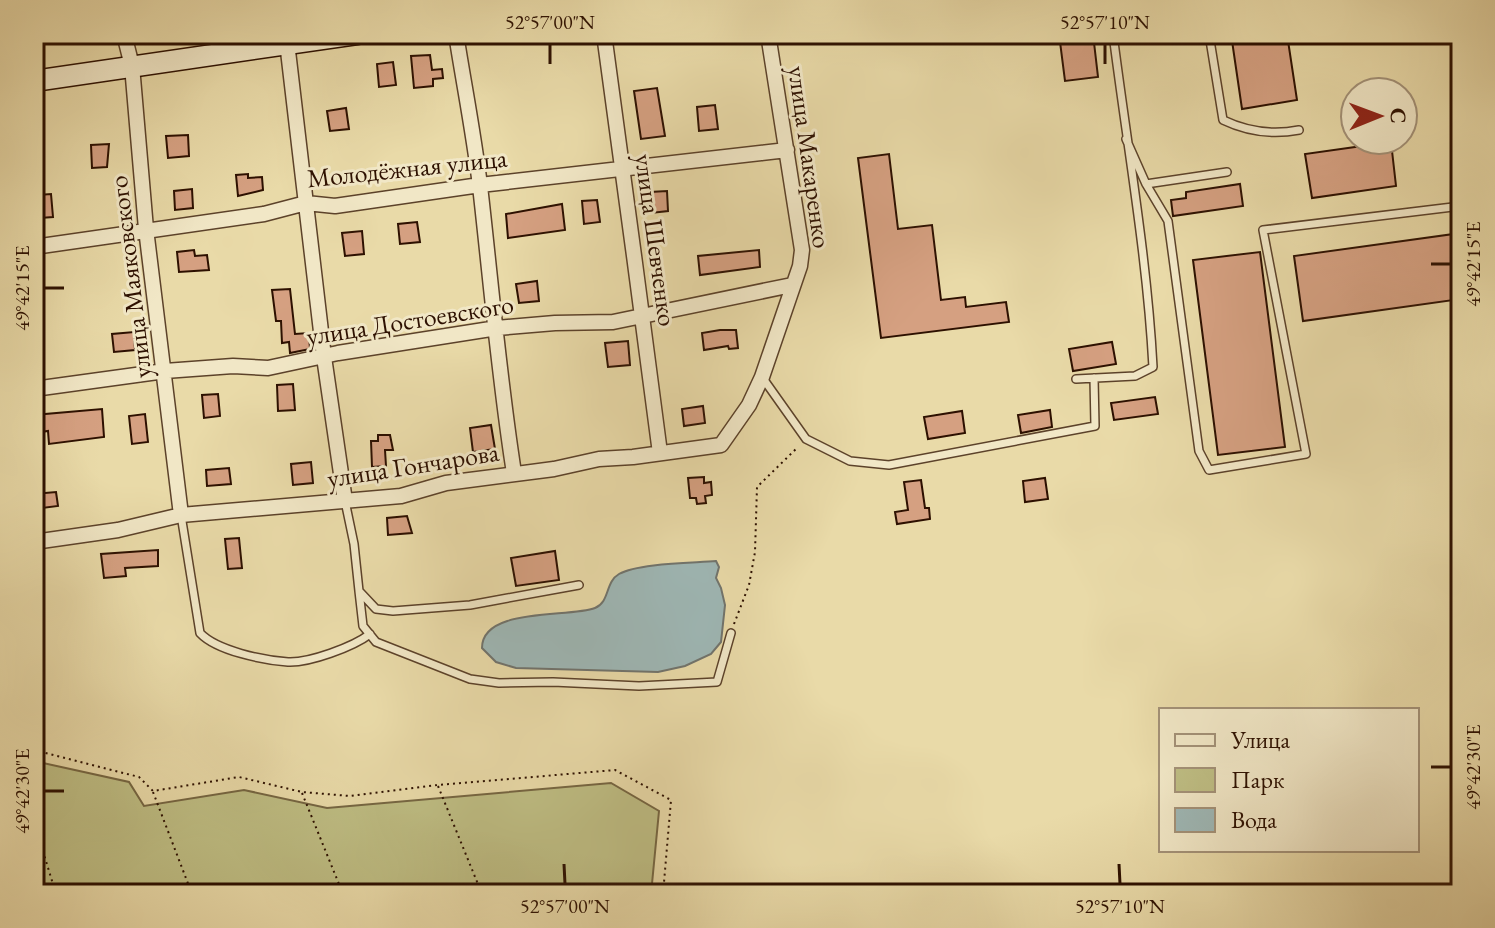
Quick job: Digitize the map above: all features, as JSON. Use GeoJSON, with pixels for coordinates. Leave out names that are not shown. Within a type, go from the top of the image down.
{"type":"FeatureCollection","features":[{"type":"Feature","properties":{"kind":"street","name":"улица Маяковского"},"geometry":{"type":"LineString","coordinates":[[124,34],[132,66],[146,229],[181,515]]}},
{"type":"Feature","properties":{"kind":"street"},"geometry":{"type":"LineString","coordinates":[[34,81],[287,39],[357,34]]}},
{"type":"Feature","properties":{"kind":"street"},"geometry":{"type":"LineString","coordinates":[[456,34],[480,185],[488,276],[514,473]]}},
{"type":"Feature","properties":{"kind":"street","name":"улица Шевченко"},"geometry":{"type":"LineString","coordinates":[[604,34],[660,453]]}},
{"type":"Feature","properties":{"kind":"street","name":"улица Макаренко"},"geometry":{"type":"LineString","coordinates":[[762,377],[800,266],[802,250],[768,34]]}},
{"type":"Feature","properties":{"kind":"street"},"geometry":{"type":"LineString","coordinates":[[287,39],[324,357],[345,501]]}},
{"type":"Feature","properties":{"kind":"street","name":"Молодёжная улица"},"geometry":{"type":"LineString","coordinates":[[34,247],[264,214],[306,203],[335,206],[622,167],[787,150]]}},
{"type":"Feature","properties":{"kind":"street","name":"улица Достоевского"},"geometry":{"type":"LineString","coordinates":[[34,389],[165,371],[233,366],[268,368],[497,328],[613,322],[792,285]]}},
{"type":"Feature","properties":{"kind":"street","name":"улица Гончарова"},"geometry":{"type":"LineString","coordinates":[[34,542],[118,530],[181,515],[401,496],[446,483],[554,469],[599,459],[721,445],[749,405],[762,377]]}},
{"type":"Feature","properties":{"kind":"lane"},"geometry":{"type":"LineString","coordinates":[[1076,379],[1135,376],[1153,367],[1139,214],[1113,34]]}},
{"type":"Feature","properties":{"kind":"lane"},"geometry":{"type":"LineString","coordinates":[[1209,34],[1223,120],[1243,129],[1299,130]]}},
{"type":"Feature","properties":{"kind":"lane"},"geometry":{"type":"LineString","coordinates":[[1126,139],[1146,184],[1168,221],[1199,451],[1209,470],[1306,454],[1263,230],[1461,206]]}},
{"type":"Feature","properties":{"kind":"lane"},"geometry":{"type":"LineString","coordinates":[[1146,184],[1227,172]]}},
{"type":"Feature","properties":{"kind":"lane"},"geometry":{"type":"LineString","coordinates":[[762,377],[806,439],[850,461],[889,465],[1095,426],[1094,378]]}},
{"type":"Feature","properties":{"kind":"lane"},"geometry":{"type":"LineString","coordinates":[[345,501],[354,544],[363,626],[376,642],[470,679],[499,683],[639,686],[717,682],[731,633]]}},
{"type":"Feature","properties":{"kind":"lane"},"geometry":{"type":"LineString","coordinates":[[181,515],[200,633],[209,643],[289,662],[359,642],[370,634]]}},
{"type":"Feature","properties":{"kind":"lane"},"geometry":{"type":"LineString","coordinates":[[359,591],[376,609],[393,611],[470,605],[579,585]]}},
{"type":"Feature","properties":{"kind":"path"},"geometry":{"type":"LineString","coordinates":[[731,633],[749,585],[755,552],[757,487],[806,439]]}},
{"type":"Feature","properties":{"kind":"path"},"geometry":{"type":"LineString","coordinates":[[34,750],[139,777],[153,791],[192,894]]}},
{"type":"Feature","properties":{"kind":"path"},"geometry":{"type":"LineString","coordinates":[[153,791],[239,777],[302,792],[350,796],[615,770],[671,800],[663,894]]}},
{"type":"Feature","properties":{"kind":"path"},"geometry":{"type":"LineString","coordinates":[[438,785],[482,894]]}},
{"type":"Feature","properties":{"kind":"path"},"geometry":{"type":"LineString","coordinates":[[302,792],[343,894]]}},
{"type":"Feature","properties":{"kind":"path"},"geometry":{"type":"LineString","coordinates":[[34,822],[56,894]]}},
{"type":"Feature","properties":{"kind":"green space"},"geometry":{"type":"Polygon","coordinates":[[[34,761],[129,782],[144,806],[244,790],[327,808],[611,783],[659,811],[651,894],[34,894],[34,761]]]}},
{"type":"Feature","properties":{"kind":"water"},"geometry":{"type":"Polygon","coordinates":[[[716,561],[719,567],[716,578],[725,605],[721,642],[711,654],[685,666],[658,672],[516,668],[496,662],[482,648],[486,635],[496,626],[511,620],[595,608],[603,601],[611,582],[628,570],[716,561]]]}},
{"type":"Feature","properties":{"kind":"building"},"geometry":{"type":"Polygon","coordinates":[[[1059,34],[1093,34],[1098,77],[1065,81],[1059,34]]]}},
{"type":"Feature","properties":{"kind":"building"},"geometry":{"type":"Polygon","coordinates":[[[1231,34],[1287,34],[1297,100],[1242,109],[1231,34]]]}},
{"type":"Feature","properties":{"kind":"building"},"geometry":{"type":"Polygon","coordinates":[[[430,55],[432,70],[442,69],[443,78],[433,79],[433,86],[414,88],[411,56],[430,55]]]}},
{"type":"Feature","properties":{"kind":"building"},"geometry":{"type":"Polygon","coordinates":[[[393,62],[396,85],[379,87],[377,64],[393,62]]]}},
{"type":"Feature","properties":{"kind":"building"},"geometry":{"type":"Polygon","coordinates":[[[657,88],[665,136],[641,139],[634,91],[657,88]]]}},
{"type":"Feature","properties":{"kind":"building"},"geometry":{"type":"Polygon","coordinates":[[[715,105],[718,129],[699,131],[697,107],[715,105]]]}},
{"type":"Feature","properties":{"kind":"building"},"geometry":{"type":"Polygon","coordinates":[[[346,108],[349,129],[330,131],[327,111],[346,108]]]}},
{"type":"Feature","properties":{"kind":"building"},"geometry":{"type":"Polygon","coordinates":[[[188,135],[189,156],[168,158],[166,136],[188,135]]]}},
{"type":"Feature","properties":{"kind":"building"},"geometry":{"type":"Polygon","coordinates":[[[109,144],[107,167],[92,168],[91,145],[109,144]]]}},
{"type":"Feature","properties":{"kind":"building"},"geometry":{"type":"Polygon","coordinates":[[[1339,149],[1339,156],[1393,156],[1396,186],[1312,198],[1305,154],[1339,149]]]}},
{"type":"Feature","properties":{"kind":"building"},"geometry":{"type":"Polygon","coordinates":[[[889,154],[898,229],[932,225],[941,300],[965,297],[966,307],[1006,302],[1009,322],[881,338],[858,158],[889,154]]]}},
{"type":"Feature","properties":{"kind":"building"},"geometry":{"type":"Polygon","coordinates":[[[248,174],[248,178],[262,177],[263,190],[238,196],[236,175],[248,174]]]}},
{"type":"Feature","properties":{"kind":"building"},"geometry":{"type":"Polygon","coordinates":[[[1240,184],[1243,206],[1173,216],[1171,200],[1186,198],[1186,192],[1240,184]]]}},
{"type":"Feature","properties":{"kind":"building"},"geometry":{"type":"Polygon","coordinates":[[[192,189],[193,208],[175,210],[174,191],[192,189]]]}},
{"type":"Feature","properties":{"kind":"building"},"geometry":{"type":"Polygon","coordinates":[[[667,191],[668,211],[651,213],[650,192],[667,191]]]}},
{"type":"Feature","properties":{"kind":"building"},"geometry":{"type":"Polygon","coordinates":[[[51,194],[53,217],[40,218],[38,195],[51,194]]]}},
{"type":"Feature","properties":{"kind":"building"},"geometry":{"type":"Polygon","coordinates":[[[597,200],[600,222],[584,224],[582,201],[597,200]]]}},
{"type":"Feature","properties":{"kind":"building"},"geometry":{"type":"Polygon","coordinates":[[[562,204],[565,230],[508,238],[506,214],[562,204]]]}},
{"type":"Feature","properties":{"kind":"building"},"geometry":{"type":"Polygon","coordinates":[[[417,222],[420,242],[400,244],[398,224],[417,222]]]}},
{"type":"Feature","properties":{"kind":"building"},"geometry":{"type":"Polygon","coordinates":[[[362,231],[364,254],[345,256],[342,233],[362,231]]]}},
{"type":"Feature","properties":{"kind":"building"},"geometry":{"type":"Polygon","coordinates":[[[1461,233],[1461,299],[1303,321],[1294,256],[1461,233]]]}},
{"type":"Feature","properties":{"kind":"building"},"geometry":{"type":"Polygon","coordinates":[[[194,250],[195,256],[207,255],[209,270],[179,272],[177,252],[194,250]]]}},
{"type":"Feature","properties":{"kind":"building"},"geometry":{"type":"Polygon","coordinates":[[[759,250],[760,267],[700,275],[698,256],[759,250]]]}},
{"type":"Feature","properties":{"kind":"building"},"geometry":{"type":"Polygon","coordinates":[[[1260,252],[1285,447],[1218,455],[1193,260],[1260,252]]]}},
{"type":"Feature","properties":{"kind":"building"},"geometry":{"type":"Polygon","coordinates":[[[537,281],[539,301],[519,303],[516,284],[537,281]]]}},
{"type":"Feature","properties":{"kind":"building"},"geometry":{"type":"Polygon","coordinates":[[[290,289],[295,334],[309,333],[310,349],[290,353],[289,342],[282,343],[281,321],[276,321],[272,290],[290,289]]]}},
{"type":"Feature","properties":{"kind":"building"},"geometry":{"type":"Polygon","coordinates":[[[736,330],[738,348],[729,349],[728,346],[704,350],[702,333],[736,330]]]}},
{"type":"Feature","properties":{"kind":"building"},"geometry":{"type":"Polygon","coordinates":[[[134,332],[135,350],[114,352],[112,334],[134,332]]]}},
{"type":"Feature","properties":{"kind":"building"},"geometry":{"type":"Polygon","coordinates":[[[628,341],[630,365],[608,367],[605,343],[628,341]]]}},
{"type":"Feature","properties":{"kind":"building"},"geometry":{"type":"Polygon","coordinates":[[[1112,342],[1116,364],[1073,371],[1069,349],[1112,342]]]}},
{"type":"Feature","properties":{"kind":"building"},"geometry":{"type":"Polygon","coordinates":[[[293,384],[295,410],[278,411],[277,385],[293,384]]]}},
{"type":"Feature","properties":{"kind":"building"},"geometry":{"type":"Polygon","coordinates":[[[218,394],[220,416],[204,418],[202,395],[218,394]]]}},
{"type":"Feature","properties":{"kind":"building"},"geometry":{"type":"Polygon","coordinates":[[[1155,397],[1158,414],[1114,420],[1111,403],[1155,397]]]}},
{"type":"Feature","properties":{"kind":"building"},"geometry":{"type":"Polygon","coordinates":[[[703,406],[705,423],[684,426],[682,409],[703,406]]]}},
{"type":"Feature","properties":{"kind":"building"},"geometry":{"type":"Polygon","coordinates":[[[102,409],[104,437],[49,444],[48,431],[34,433],[34,415],[102,409]]]}},
{"type":"Feature","properties":{"kind":"building"},"geometry":{"type":"Polygon","coordinates":[[[1050,410],[1052,427],[1021,433],[1018,415],[1050,410]]]}},
{"type":"Feature","properties":{"kind":"building"},"geometry":{"type":"Polygon","coordinates":[[[962,411],[965,433],[928,439],[924,417],[962,411]]]}},
{"type":"Feature","properties":{"kind":"building"},"geometry":{"type":"Polygon","coordinates":[[[145,414],[148,442],[132,444],[129,416],[145,414]]]}},
{"type":"Feature","properties":{"kind":"building"},"geometry":{"type":"Polygon","coordinates":[[[491,425],[495,449],[473,452],[470,428],[491,425]]]}},
{"type":"Feature","properties":{"kind":"building"},"geometry":{"type":"Polygon","coordinates":[[[378,435],[390,435],[393,450],[385,450],[386,466],[372,467],[371,441],[378,441],[378,435]]]}},
{"type":"Feature","properties":{"kind":"building"},"geometry":{"type":"Polygon","coordinates":[[[311,462],[313,483],[293,485],[291,464],[311,462]]]}},
{"type":"Feature","properties":{"kind":"building"},"geometry":{"type":"Polygon","coordinates":[[[229,468],[231,484],[207,486],[206,470],[229,468]]]}},
{"type":"Feature","properties":{"kind":"building"},"geometry":{"type":"Polygon","coordinates":[[[704,477],[704,483],[711,482],[712,495],[705,496],[706,503],[697,504],[696,498],[690,498],[688,478],[704,477]]]}},
{"type":"Feature","properties":{"kind":"building"},"geometry":{"type":"Polygon","coordinates":[[[1045,478],[1048,499],[1025,502],[1023,481],[1045,478]]]}},
{"type":"Feature","properties":{"kind":"building"},"geometry":{"type":"Polygon","coordinates":[[[921,480],[930,519],[897,524],[895,512],[908,510],[904,482],[921,480]]]}},
{"type":"Feature","properties":{"kind":"building"},"geometry":{"type":"Polygon","coordinates":[[[56,492],[58,506],[34,509],[34,494],[56,492]]]}},
{"type":"Feature","properties":{"kind":"building"},"geometry":{"type":"Polygon","coordinates":[[[407,516],[412,533],[388,535],[387,518],[407,516]]]}},
{"type":"Feature","properties":{"kind":"building"},"geometry":{"type":"Polygon","coordinates":[[[239,538],[242,568],[228,569],[225,539],[239,538]]]}},
{"type":"Feature","properties":{"kind":"building"},"geometry":{"type":"Polygon","coordinates":[[[158,550],[158,566],[125,568],[126,576],[104,578],[101,554],[158,550]]]}},
{"type":"Feature","properties":{"kind":"building"},"geometry":{"type":"Polygon","coordinates":[[[555,551],[559,580],[516,586],[511,558],[555,551]]]}}]}
